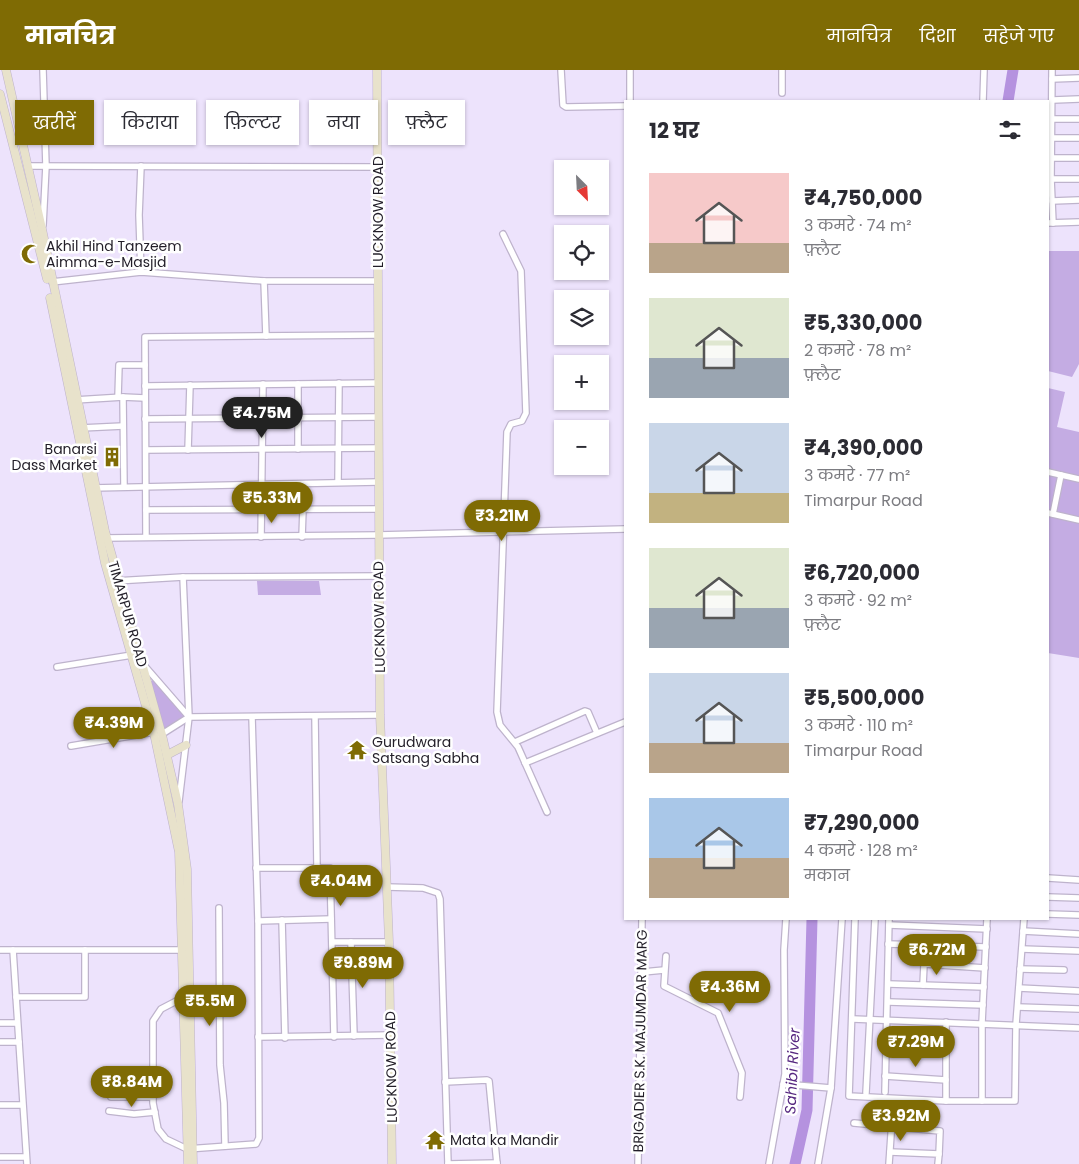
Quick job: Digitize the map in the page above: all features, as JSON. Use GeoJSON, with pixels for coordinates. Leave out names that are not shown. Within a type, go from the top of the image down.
{"type":"FeatureCollection","features":[{"type":"Feature","properties":{"kind":"street","name":"TIMARPUR ROAD"},"geometry":{"type":"LineString","coordinates":[[6,70],[28,166],[38,230]]}},
{"type":"Feature","properties":{"kind":"street"},"geometry":{"type":"LineString","coordinates":[[38,230],[46,166],[44,70]]}},
{"type":"Feature","properties":{"kind":"street","name":"LUCKNOW ROAD"},"geometry":{"type":"LineString","coordinates":[[377,70],[378,576],[380,715],[389,942],[392,1164]]}},
{"type":"Feature","properties":{"kind":"street"},"geometry":{"type":"LineString","coordinates":[[561,70],[564,105],[566,107],[624,106]]}},
{"type":"Feature","properties":{"kind":"street"},"geometry":{"type":"LineString","coordinates":[[630,70],[630,100]]}},
{"type":"Feature","properties":{"kind":"street"},"geometry":{"type":"LineString","coordinates":[[782,70],[782,93]]}},
{"type":"Feature","properties":{"kind":"street"},"geometry":{"type":"LineString","coordinates":[[983,100],[984,70]]}},
{"type":"Feature","properties":{"kind":"street"},"geometry":{"type":"LineString","coordinates":[[1052,70],[1052,201],[1050,223],[1079,222]]}},
{"type":"Feature","properties":{"kind":"street"},"geometry":{"type":"LineString","coordinates":[[1052,80],[1079,78]]}},
{"type":"Feature","properties":{"kind":"street","name":"TIMARPUR ROAD"},"geometry":{"type":"LineString","coordinates":[[0,94],[38,230],[103,538],[132,655],[157,735],[167,755],[178,804],[187,869],[186,950],[190,1148],[188,1164]]}},
{"type":"Feature","properties":{"kind":"street"},"geometry":{"type":"LineString","coordinates":[[1053,100],[1079,99]]}},
{"type":"Feature","properties":{"kind":"street"},"geometry":{"type":"LineString","coordinates":[[1052,119],[1079,119]]}},
{"type":"Feature","properties":{"kind":"street"},"geometry":{"type":"LineString","coordinates":[[1051,138],[1079,138]]}},
{"type":"Feature","properties":{"kind":"street"},"geometry":{"type":"LineString","coordinates":[[1051,158],[1079,158]]}},
{"type":"Feature","properties":{"kind":"street"},"geometry":{"type":"LineString","coordinates":[[28,166],[378,167]]}},
{"type":"Feature","properties":{"kind":"street"},"geometry":{"type":"LineString","coordinates":[[141,166],[139,215],[141,272]]}},
{"type":"Feature","properties":{"kind":"street"},"geometry":{"type":"LineString","coordinates":[[1051,179],[1079,179]]}},
{"type":"Feature","properties":{"kind":"street"},"geometry":{"type":"LineString","coordinates":[[1052,201],[1079,200]]}},
{"type":"Feature","properties":{"kind":"street"},"geometry":{"type":"LineString","coordinates":[[503,234],[521,271],[526,413],[522,421],[511,424],[507,432],[497,712],[500,725],[515,742],[547,812]]}},
{"type":"Feature","properties":{"kind":"street"},"geometry":{"type":"LineString","coordinates":[[50,282],[141,272],[264,281],[378,281]]}},
{"type":"Feature","properties":{"kind":"street"},"geometry":{"type":"LineString","coordinates":[[264,281],[266,336]]}},
{"type":"Feature","properties":{"kind":"street"},"geometry":{"type":"LineString","coordinates":[[146,537],[144,338],[148,336],[378,335]]}},
{"type":"Feature","properties":{"kind":"street"},"geometry":{"type":"LineString","coordinates":[[124,487],[119,365],[145,365]]}},
{"type":"Feature","properties":{"kind":"street"},"geometry":{"type":"LineString","coordinates":[[338,482],[339,383]]}},
{"type":"Feature","properties":{"kind":"street"},"geometry":{"type":"LineString","coordinates":[[145,386],[378,383]]}},
{"type":"Feature","properties":{"kind":"street"},"geometry":{"type":"LineString","coordinates":[[261,537],[262,384]]}},
{"type":"Feature","properties":{"kind":"street"},"geometry":{"type":"LineString","coordinates":[[298,384],[298,449]]}},
{"type":"Feature","properties":{"kind":"street"},"geometry":{"type":"LineString","coordinates":[[188,450],[190,385]]}},
{"type":"Feature","properties":{"kind":"street"},"geometry":{"type":"LineString","coordinates":[[74,400],[121,397],[145,398]]}},
{"type":"Feature","properties":{"kind":"street"},"geometry":{"type":"LineString","coordinates":[[146,419],[378,418]]}},
{"type":"Feature","properties":{"kind":"street"},"geometry":{"type":"LineString","coordinates":[[80,428],[123,426]]}},
{"type":"Feature","properties":{"kind":"street"},"geometry":{"type":"LineString","coordinates":[[146,450],[378,448]]}},
{"type":"Feature","properties":{"kind":"street"},"geometry":{"type":"LineString","coordinates":[[1049,472],[1079,479]]}},
{"type":"Feature","properties":{"kind":"street"},"geometry":{"type":"LineString","coordinates":[[1062,475],[1050,514],[1079,520]]}},
{"type":"Feature","properties":{"kind":"street"},"geometry":{"type":"LineString","coordinates":[[92,488],[378,482]]}},
{"type":"Feature","properties":{"kind":"street"},"geometry":{"type":"LineString","coordinates":[[146,510],[378,509]]}},
{"type":"Feature","properties":{"kind":"street"},"geometry":{"type":"LineString","coordinates":[[302,537],[303,510]]}},
{"type":"Feature","properties":{"kind":"street"},"geometry":{"type":"LineString","coordinates":[[103,538],[302,537],[624,529]]}},
{"type":"Feature","properties":{"kind":"street"},"geometry":{"type":"LineString","coordinates":[[114,581],[183,577],[378,576]]}},
{"type":"Feature","properties":{"kind":"street"},"geometry":{"type":"LineString","coordinates":[[178,804],[189,718],[183,577]]}},
{"type":"Feature","properties":{"kind":"street","name":"TIMARPUR ROAD"},"geometry":{"type":"LineString","coordinates":[[114,581],[142,663],[157,735],[179,852],[186,950]]}},
{"type":"Feature","properties":{"kind":"street"},"geometry":{"type":"LineString","coordinates":[[57,667],[132,655]]}},
{"type":"Feature","properties":{"kind":"street"},"geometry":{"type":"LineString","coordinates":[[142,663],[189,718]]}},
{"type":"Feature","properties":{"kind":"street"},"geometry":{"type":"LineString","coordinates":[[515,742],[585,711],[588,712],[597,733]]}},
{"type":"Feature","properties":{"kind":"street"},"geometry":{"type":"LineString","coordinates":[[71,746],[157,735],[189,718],[380,715]]}},
{"type":"Feature","properties":{"kind":"street"},"geometry":{"type":"LineString","coordinates":[[314,716],[317,867]]}},
{"type":"Feature","properties":{"kind":"street"},"geometry":{"type":"LineString","coordinates":[[187,996],[160,1010],[154,1017],[153,1097],[161,1135],[166,1140],[190,1148],[258,1142],[258,921],[252,717]]}},
{"type":"Feature","properties":{"kind":"street"},"geometry":{"type":"LineString","coordinates":[[525,763],[624,722]]}},
{"type":"Feature","properties":{"kind":"street"},"geometry":{"type":"LineString","coordinates":[[167,755],[186,745]]}},
{"type":"Feature","properties":{"kind":"street"},"geometry":{"type":"LineString","coordinates":[[256,868],[328,867],[330,869],[334,1037]]}},
{"type":"Feature","properties":{"kind":"street"},"geometry":{"type":"LineString","coordinates":[[1049,878],[1079,880]]}},
{"type":"Feature","properties":{"kind":"street"},"geometry":{"type":"LineString","coordinates":[[387,887],[423,888],[438,893],[440,899],[445,1082],[448,1164],[497,1164],[489,1081],[445,1082]]}},
{"type":"Feature","properties":{"kind":"street"},"geometry":{"type":"LineString","coordinates":[[1049,897],[1079,898]]}},
{"type":"Feature","properties":{"kind":"street"},"geometry":{"type":"LineString","coordinates":[[219,908],[220,1065],[224,1098],[225,1146]]}},
{"type":"Feature","properties":{"kind":"street"},"geometry":{"type":"LineString","coordinates":[[1049,914],[1079,915]]}},
{"type":"Feature","properties":{"kind":"street"},"geometry":{"type":"LineString","coordinates":[[258,921],[331,918]]}},
{"type":"Feature","properties":{"kind":"street"},"geometry":{"type":"LineString","coordinates":[[282,920],[286,1038]]}},
{"type":"Feature","properties":{"kind":"street","name":"BRIGADIER S.K. MAJUMDAR MARG"},"geometry":{"type":"LineString","coordinates":[[638,1164],[643,972],[642,920]]}},
{"type":"Feature","properties":{"kind":"street"},"geometry":{"type":"LineString","coordinates":[[769,1164],[783,1084],[786,920]]}},
{"type":"Feature","properties":{"kind":"street"},"geometry":{"type":"LineString","coordinates":[[818,1164],[828,1087],[842,920]]}},
{"type":"Feature","properties":{"kind":"street"},"geometry":{"type":"LineString","coordinates":[[855,920],[848,1096],[946,1101],[1015,1101],[1016,1024],[1024,920]]}},
{"type":"Feature","properties":{"kind":"street"},"geometry":{"type":"LineString","coordinates":[[866,1093],[875,920]]}},
{"type":"Feature","properties":{"kind":"street"},"geometry":{"type":"LineString","coordinates":[[982,1101],[982,1022],[987,920]]}},
{"type":"Feature","properties":{"kind":"street"},"geometry":{"type":"LineString","coordinates":[[885,1092],[889,1002],[889,922],[987,929]]}},
{"type":"Feature","properties":{"kind":"street"},"geometry":{"type":"LineString","coordinates":[[1023,931],[1079,934]]}},
{"type":"Feature","properties":{"kind":"street"},"geometry":{"type":"LineString","coordinates":[[332,942],[389,942]]}},
{"type":"Feature","properties":{"kind":"street"},"geometry":{"type":"LineString","coordinates":[[352,942],[354,1036]]}},
{"type":"Feature","properties":{"kind":"street"},"geometry":{"type":"LineString","coordinates":[[888,944],[986,946]]}},
{"type":"Feature","properties":{"kind":"street"},"geometry":{"type":"LineString","coordinates":[[923,985],[925,944]]}},
{"type":"Feature","properties":{"kind":"street"},"geometry":{"type":"LineString","coordinates":[[1022,949],[1079,952]]}},
{"type":"Feature","properties":{"kind":"street"},"geometry":{"type":"LineString","coordinates":[[0,950],[186,950]]}},
{"type":"Feature","properties":{"kind":"street"},"geometry":{"type":"LineString","coordinates":[[0,1157],[26,1161],[13,950]]}},
{"type":"Feature","properties":{"kind":"street"},"geometry":{"type":"LineString","coordinates":[[16,997],[85,997],[85,950]]}},
{"type":"Feature","properties":{"kind":"street"},"geometry":{"type":"LineString","coordinates":[[666,956],[664,986],[718,1013],[742,1073],[740,1097]]}},
{"type":"Feature","properties":{"kind":"street"},"geometry":{"type":"LineString","coordinates":[[924,964],[985,968]]}},
{"type":"Feature","properties":{"kind":"street"},"geometry":{"type":"LineString","coordinates":[[1020,969],[1064,970]]}},
{"type":"Feature","properties":{"kind":"street"},"geometry":{"type":"LineString","coordinates":[[643,972],[664,970]]}},
{"type":"Feature","properties":{"kind":"street"},"geometry":{"type":"LineString","coordinates":[[889,984],[984,987]]}},
{"type":"Feature","properties":{"kind":"street"},"geometry":{"type":"LineString","coordinates":[[1019,988],[1079,991]]}},
{"type":"Feature","properties":{"kind":"street"},"geometry":{"type":"LineString","coordinates":[[889,1002],[983,1005]]}},
{"type":"Feature","properties":{"kind":"street"},"geometry":{"type":"LineString","coordinates":[[1018,1007],[1079,1009]]}},
{"type":"Feature","properties":{"kind":"street"},"geometry":{"type":"LineString","coordinates":[[852,1019],[982,1022],[1079,1028]]}},
{"type":"Feature","properties":{"kind":"street"},"geometry":{"type":"LineString","coordinates":[[946,1022],[946,1101]]}},
{"type":"Feature","properties":{"kind":"street"},"geometry":{"type":"LineString","coordinates":[[0,1024],[18,1023]]}},
{"type":"Feature","properties":{"kind":"street"},"geometry":{"type":"LineString","coordinates":[[258,1037],[390,1035]]}},
{"type":"Feature","properties":{"kind":"street"},"geometry":{"type":"LineString","coordinates":[[0,1042],[19,1042]]}},
{"type":"Feature","properties":{"kind":"street"},"geometry":{"type":"LineString","coordinates":[[885,1076],[946,1080]]}},
{"type":"Feature","properties":{"kind":"street"},"geometry":{"type":"LineString","coordinates":[[783,1084],[828,1087]]}},
{"type":"Feature","properties":{"kind":"street"},"geometry":{"type":"LineString","coordinates":[[112,1097],[153,1097]]}},
{"type":"Feature","properties":{"kind":"street"},"geometry":{"type":"LineString","coordinates":[[0,1105],[22,1105]]}},
{"type":"Feature","properties":{"kind":"street"},"geometry":{"type":"LineString","coordinates":[[109,1111],[134,1114],[155,1112]]}},
{"type":"Feature","properties":{"kind":"street"},"geometry":{"type":"LineString","coordinates":[[854,1123],[891,1123],[940,1131],[938,1164]]}},
{"type":"Feature","properties":{"kind":"street"},"geometry":{"type":"LineString","coordinates":[[889,1164],[891,1123]]}},
{"type":"Feature","properties":{"kind":"street","name":"TIMARPUR ROAD"},"geometry":{"type":"LineString","coordinates":[[190,1148],[193,1164]]}},
{"type":"Feature","properties":{"kind":"street"},"geometry":{"type":"LineString","coordinates":[[890,1152],[939,1154]]}},
{"type":"Feature","properties":{"kind":"shaded area"},"geometry":{"type":"Polygon","coordinates":[[[1049,251],[1079,251],[1079,364],[1072,377],[1049,371],[1049,251]]]}},
{"type":"Feature","properties":{"kind":"shaded area"},"geometry":{"type":"Polygon","coordinates":[[[1049,388],[1065,392],[1057,427],[1079,432],[1079,658],[1049,653],[1049,388]]]}},
{"type":"Feature","properties":{"kind":"shaded area"},"geometry":{"type":"Polygon","coordinates":[[[257,581],[319,581],[321,595],[258,595],[257,581]]]}},
{"type":"Feature","properties":{"kind":"shaded area"},"geometry":{"type":"Polygon","coordinates":[[[154,680],[185,716],[164,729],[151,681],[154,680]]]}},
{"type":"Feature","properties":{"kind":"waterway","name":"Sahibi River"},"geometry":{"type":"LineString","coordinates":[[1008,100],[1013,70]]}},
{"type":"Feature","properties":{"kind":"waterway","name":"Sahibi River"},"geometry":{"type":"LineString","coordinates":[[795,1164],[807,1110],[812,920]]}},
{"type":"Feature","properties":{"kind":"place","name":"Akhil Hind Tanzeem Aimma-e-Masjid"},"geometry":{"type":"Point","coordinates":[31,254]}},
{"type":"Feature","properties":{"kind":"place","name":"Banarsi Dass Market"},"geometry":{"type":"Point","coordinates":[112,457]}},
{"type":"Feature","properties":{"kind":"place","name":"Gurudwara Satsang Sabha"},"geometry":{"type":"Point","coordinates":[357,750]}},
{"type":"Feature","properties":{"kind":"place","name":"Mata ka Mandir"},"geometry":{"type":"Point","coordinates":[435,1140]}}]}
